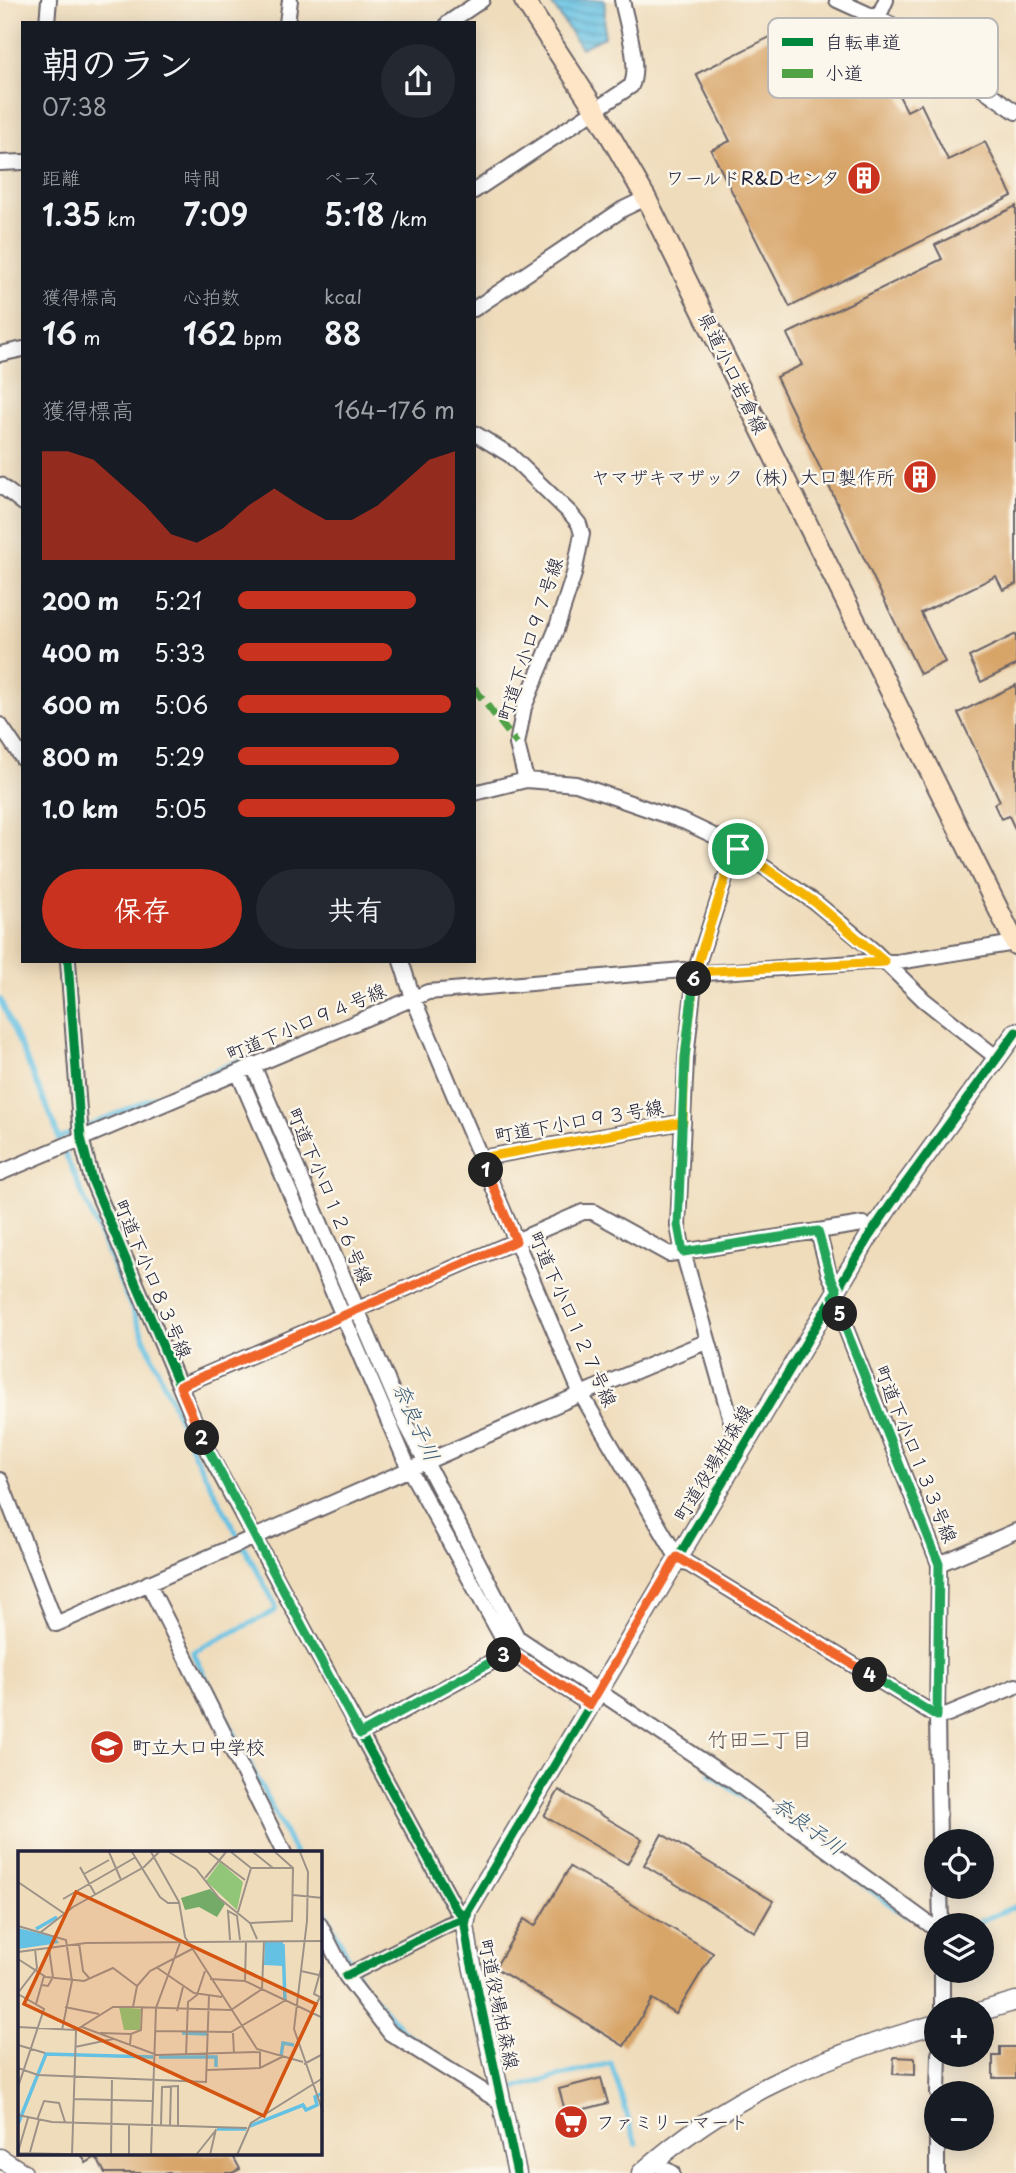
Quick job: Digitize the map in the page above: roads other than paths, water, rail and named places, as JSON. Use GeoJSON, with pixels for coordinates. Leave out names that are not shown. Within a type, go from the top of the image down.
{"type":"FeatureCollection","features":[{"type":"Feature","properties":{"kind":"main road","name":"県道小口岩倉線"},"geometry":{"type":"LineString","coordinates":[[524,0],[596,111],[646,198],[1015,944]]}},
{"type":"Feature","properties":{"kind":"street"},"geometry":{"type":"LineString","coordinates":[[47,21],[50,0]]}},
{"type":"Feature","properties":{"kind":"street"},"geometry":{"type":"LineString","coordinates":[[287,21],[290,0]]}},
{"type":"Feature","properties":{"kind":"street"},"geometry":{"type":"LineString","coordinates":[[451,21],[482,0]]}},
{"type":"Feature","properties":{"kind":"street"},"geometry":{"type":"LineString","coordinates":[[476,190],[627,90],[633,82],[634,64],[622,0]]}},
{"type":"Feature","properties":{"kind":"street"},"geometry":{"type":"LineString","coordinates":[[837,0],[878,18],[886,0]]}},
{"type":"Feature","properties":{"kind":"street"},"geometry":{"type":"LineString","coordinates":[[995,98],[1016,113]]}},
{"type":"Feature","properties":{"kind":"street"},"geometry":{"type":"LineString","coordinates":[[0,163],[21,162]]}},
{"type":"Feature","properties":{"kind":"street"},"geometry":{"type":"LineString","coordinates":[[476,308],[623,209],[646,198]]}},
{"type":"Feature","properties":{"kind":"street"},"geometry":{"type":"LineString","coordinates":[[0,354],[21,349]]}},
{"type":"Feature","properties":{"kind":"street","name":"町道下小口９７号線"},"geometry":{"type":"LineString","coordinates":[[476,434],[510,455],[571,514],[579,524],[582,534],[574,574],[556,630],[524,707],[517,744],[526,780]]}},
{"type":"Feature","properties":{"kind":"street"},"geometry":{"type":"LineString","coordinates":[[0,485],[21,501]]}},
{"type":"Feature","properties":{"kind":"street"},"geometry":{"type":"LineString","coordinates":[[0,725],[21,756]]}},
{"type":"Feature","properties":{"kind":"street"},"geometry":{"type":"LineString","coordinates":[[476,792],[526,780],[576,784],[685,822],[738,849],[816,903],[885,962],[924,1000],[996,1057]]}},
{"type":"Feature","properties":{"kind":"street"},"geometry":{"type":"LineString","coordinates":[[738,849],[726,876],[695,972],[685,1058],[678,1225],[683,1252],[740,1452]]}},
{"type":"Feature","properties":{"kind":"street","name":"町道下小口９４号線"},"geometry":{"type":"LineString","coordinates":[[0,1173],[428,992],[683,970],[695,972],[898,962],[1015,944]]}},
{"type":"Feature","properties":{"kind":"street","name":"町道下小口８３号線"},"geometry":{"type":"LineString","coordinates":[[68,963],[81,1138],[92,1180],[206,1448],[454,1908],[466,1918]]}},
{"type":"Feature","properties":{"kind":"street","name":"町道下小口１２７号線"},"geometry":{"type":"LineString","coordinates":[[402,963],[413,998],[581,1394],[677,1557],[937,1716]]}},
{"type":"Feature","properties":{"kind":"street","name":"町道役場柏森線"},"geometry":{"type":"LineString","coordinates":[[517,2173],[469,1951],[466,1918],[480,1889],[873,1231],[1016,1032]]}},
{"type":"Feature","properties":{"kind":"street","name":"町道下小口１２６号線"},"geometry":{"type":"LineString","coordinates":[[253,1065],[424,1462],[517,1637],[594,1698],[733,1781],[924,1920]]}},
{"type":"Feature","properties":{"kind":"street"},"geometry":{"type":"LineString","coordinates":[[238,1072],[409,1469],[510,1652],[594,1698]]}},
{"type":"Feature","properties":{"kind":"street","name":"町道下小口９３号線"},"geometry":{"type":"LineString","coordinates":[[481,1158],[683,1122]]}},
{"type":"Feature","properties":{"kind":"street"},"geometry":{"type":"LineString","coordinates":[[180,1386],[583,1212],[593,1212],[669,1254],[863,1224],[873,1231]]}},
{"type":"Feature","properties":{"kind":"street","name":"町道下小口１３３号線"},"geometry":{"type":"LineString","coordinates":[[818,1231],[835,1293],[939,1564],[939,1829]]}},
{"type":"Feature","properties":{"kind":"street"},"geometry":{"type":"LineString","coordinates":[[0,1480],[56,1624],[708,1340]]}},
{"type":"Feature","properties":{"kind":"street"},"geometry":{"type":"LineString","coordinates":[[939,1564],[1016,1531]]}},
{"type":"Feature","properties":{"kind":"street"},"geometry":{"type":"LineString","coordinates":[[148,1583],[283,1851]]}},
{"type":"Feature","properties":{"kind":"street"},"geometry":{"type":"LineString","coordinates":[[360,1734],[510,1652]]}},
{"type":"Feature","properties":{"kind":"street"},"geometry":{"type":"LineString","coordinates":[[937,1716],[1016,1686]]}},
{"type":"Feature","properties":{"kind":"street"},"geometry":{"type":"LineString","coordinates":[[346,1976],[466,1918]]}},
{"type":"Feature","properties":{"kind":"street"},"geometry":{"type":"LineString","coordinates":[[322,1929],[346,1976],[390,2033],[502,2103]]}},
{"type":"Feature","properties":{"kind":"street"},"geometry":{"type":"LineString","coordinates":[[994,2007],[1016,2001]]}},
{"type":"Feature","properties":{"kind":"street"},"geometry":{"type":"LineString","coordinates":[[647,2168],[711,2119],[783,2078],[862,2045],[924,2027]]}},
{"type":"Feature","properties":{"kind":"street"},"geometry":{"type":"LineString","coordinates":[[937,2151],[937,2173]]}},
{"type":"Feature","properties":{"kind":"street"},"geometry":{"type":"LineString","coordinates":[[0,2158],[23,2173]]}},
{"type":"Feature","properties":{"kind":"street"},"geometry":{"type":"LineString","coordinates":[[647,2168],[672,2173]]}},
{"type":"Feature","properties":{"kind":"water"},"geometry":{"type":"Polygon","coordinates":[[[549,0],[605,0],[604,37],[581,48],[549,0]]]}},
{"type":"Feature","properties":{"kind":"waterway","name":"奈良子川"},"geometry":{"type":"LineString","coordinates":[[0,999],[59,1140]]}},
{"type":"Feature","properties":{"kind":"waterway","name":"奈良子川"},"geometry":{"type":"LineString","coordinates":[[58,1139],[242,1059],[412,1456],[475,1571]]}},
{"type":"Feature","properties":{"kind":"waterway"},"geometry":{"type":"LineString","coordinates":[[63,1149],[195,1456],[276,1606],[275,1611],[193,1652],[294,1851]]}},
{"type":"Feature","properties":{"kind":"waterway","name":"奈良子川"},"geometry":{"type":"LineString","coordinates":[[513,1641],[517,1647],[593,1697]]}},
{"type":"Feature","properties":{"kind":"waterway","name":"奈良子川"},"geometry":{"type":"LineString","coordinates":[[710,1774],[750,1802]]}},
{"type":"Feature","properties":{"kind":"waterway","name":"奈良子川"},"geometry":{"type":"LineString","coordinates":[[761,1810],[906,1916]]}},
{"type":"Feature","properties":{"kind":"waterway"},"geometry":{"type":"LineString","coordinates":[[322,1906],[362,1984],[405,2033],[456,2066]]}},
{"type":"Feature","properties":{"kind":"waterway","name":"奈良子川"},"geometry":{"type":"LineString","coordinates":[[994,1915],[1016,1906]]}},
{"type":"Feature","properties":{"kind":"waterway"},"geometry":{"type":"LineString","coordinates":[[503,2086],[514,2088],[611,2063],[636,2144]]}},
{"type":"Feature","properties":{"kind":"place","name":"ワールドR&Dセンタ"},"geometry":{"type":"Point","coordinates":[864,178]}},
{"type":"Feature","properties":{"kind":"place","name":"ヤマザキマザック（株）大口製作所"},"geometry":{"type":"Point","coordinates":[920,477]}},
{"type":"Feature","properties":{"kind":"place","name":"町立大口中学校"},"geometry":{"type":"Point","coordinates":[107,1747]}},
{"type":"Feature","properties":{"kind":"place","name":"ファミリーマート"},"geometry":{"type":"Point","coordinates":[571,2122]}},
{"type":"Feature","properties":{"kind":"district","name":"竹田二丁目"},"geometry":{"type":"Point","coordinates":[760,1740]}}]}
